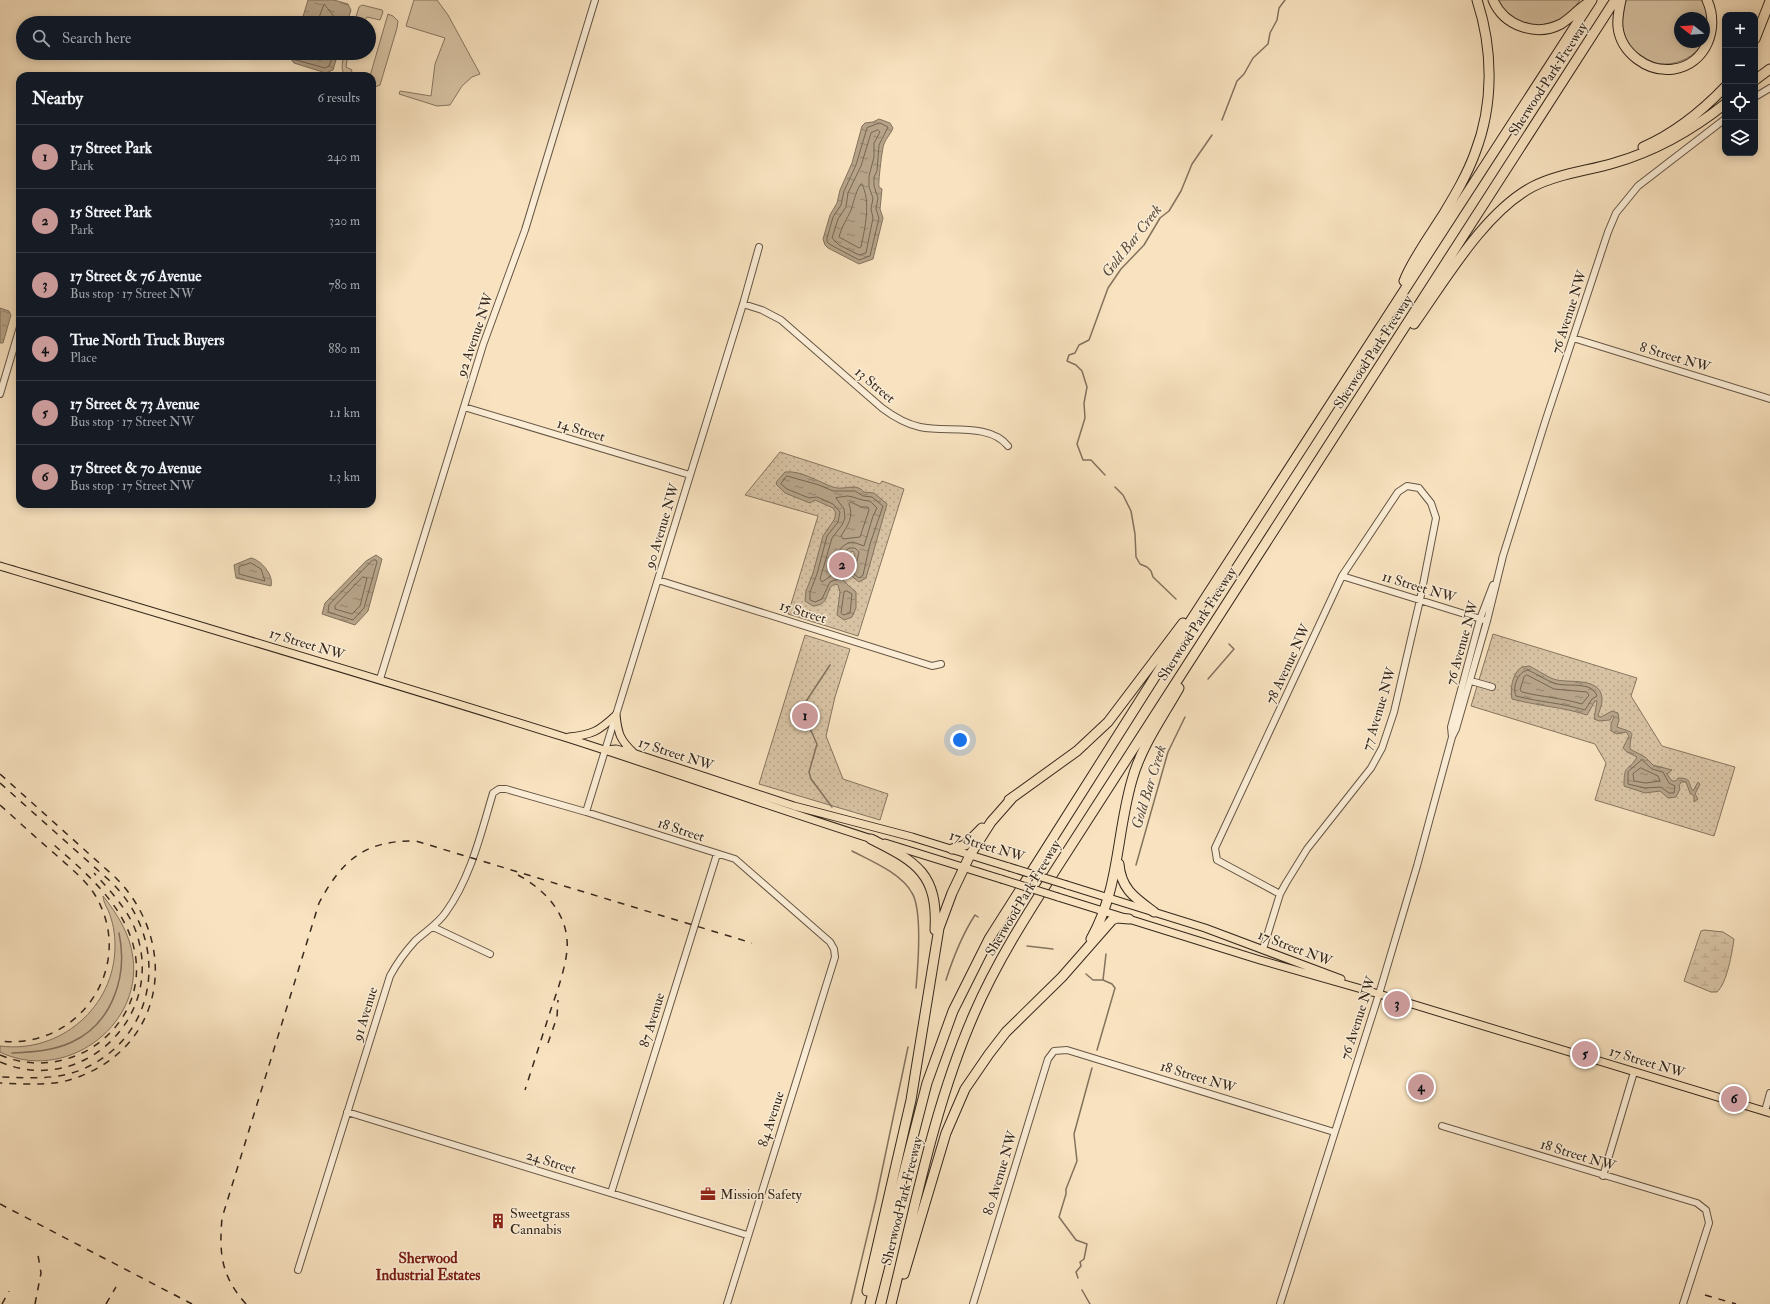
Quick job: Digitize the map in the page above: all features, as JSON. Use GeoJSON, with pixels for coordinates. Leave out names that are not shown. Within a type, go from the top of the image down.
{"type":"FeatureCollection","features":[{"type":"Feature","properties":{"kind":"highway"},"geometry":{"type":"LineString","coordinates":[[1395,303],[1405,277],[1464,179],[1475,154],[1483,130],[1488,96],[1489,66],[1485,31],[1477,0]]}},
{"type":"Feature","properties":{"kind":"highway"},"geometry":{"type":"LineString","coordinates":[[1493,0],[1500,12],[1512,22],[1527,29],[1540,30],[1562,23],[1579,8],[1591,1]]}},
{"type":"Feature","properties":{"kind":"highway","name":"Sherwood Park Freeway"},"geometry":{"type":"LineString","coordinates":[[890,1304],[943,1099],[964,1040],[987,986],[1017,932],[1038,897],[1615,0]]}},
{"type":"Feature","properties":{"kind":"highway"},"geometry":{"type":"LineString","coordinates":[[1621,0],[1618,24],[1624,45],[1641,62],[1653,67],[1674,69],[1690,63],[1706,46],[1713,28],[1712,13],[1707,0]]}},
{"type":"Feature","properties":{"kind":"highway","name":"Sherwood Park Freeway"},"geometry":{"type":"LineString","coordinates":[[870,1304],[927,1083],[950,1018],[964,988],[1003,916],[1395,303],[1591,1]]}},
{"type":"Feature","properties":{"kind":"highway"},"geometry":{"type":"LineString","coordinates":[[1758,33],[1770,1]]}},
{"type":"Feature","properties":{"kind":"highway"},"geometry":{"type":"LineString","coordinates":[[1758,78],[1770,69]]}},
{"type":"Feature","properties":{"kind":"highway"},"geometry":{"type":"LineString","coordinates":[[1575,172],[1633,151],[1674,131],[1703,108],[1722,90]]}},
{"type":"Feature","properties":{"kind":"highway"},"geometry":{"type":"LineString","coordinates":[[1398,338],[1410,328],[1476,238],[1503,209],[1532,187],[1545,181],[1575,172],[1626,159],[1665,144],[1694,128],[1722,106]]}},
{"type":"Feature","properties":{"kind":"highway"},"geometry":{"type":"LineString","coordinates":[[952,849],[964,845],[970,841],[1000,807],[1077,751],[1108,722],[1179,627],[1207,597]]}},
{"type":"Feature","properties":{"kind":"highway"},"geometry":{"type":"LineString","coordinates":[[1082,954],[1096,930],[1109,898],[1121,839],[1128,794],[1138,764],[1157,726],[1209,639],[1221,614]]}},
{"type":"Feature","properties":{"kind":"highway"},"geometry":{"type":"LineString","coordinates":[[864,1304],[911,1100],[935,947],[947,905],[970,855],[991,822],[1013,797]]}},
{"type":"Feature","properties":{"kind":"highway"},"geometry":{"type":"LineString","coordinates":[[871,839],[909,860],[921,871],[927,880],[934,898],[935,947]]}},
{"type":"Feature","properties":{"kind":"highway"},"geometry":{"type":"LineString","coordinates":[[1121,839],[1120,870],[1125,886],[1135,898],[1154,912]]}},
{"type":"Feature","properties":{"kind":"highway"},"geometry":{"type":"LineString","coordinates":[[895,1304],[946,1133],[965,1089],[1006,1032],[1062,977],[1112,920],[1117,918],[1129,919]]}},
{"type":"Feature","properties":{"kind":"main road","name":"17 Street NW"},"geometry":{"type":"LineString","coordinates":[[0,566],[380,679],[605,750],[701,784],[871,839],[1260,960],[1379,994],[1767,1112]]}},
{"type":"Feature","properties":{"kind":"main road"},"geometry":{"type":"LineString","coordinates":[[565,738],[591,734],[603,728],[616,715]]}},
{"type":"Feature","properties":{"kind":"main road"},"geometry":{"type":"LineString","coordinates":[[616,715],[618,730],[622,741],[636,754]]}},
{"type":"Feature","properties":{"kind":"main road","name":"17 Street NW"},"geometry":{"type":"LineString","coordinates":[[605,750],[616,749],[636,754],[794,806],[952,849],[1154,912],[1263,949],[1379,994]]}},
{"type":"Feature","properties":{"kind":"street","name":"92 Avenue NW"},"geometry":{"type":"LineString","coordinates":[[380,679],[483,344],[525,230],[595,0]]}},
{"type":"Feature","properties":{"kind":"street"},"geometry":{"type":"LineString","coordinates":[[1758,95],[1770,88]]}},
{"type":"Feature","properties":{"kind":"street","name":"76 Avenue NW"},"geometry":{"type":"LineString","coordinates":[[1452,737],[1451,727],[1480,619],[1503,556],[1546,419],[1608,232],[1620,206],[1638,186],[1724,120]]}},
{"type":"Feature","properties":{"kind":"street","name":"90 Avenue NW"},"geometry":{"type":"LineString","coordinates":[[586,812],[743,304],[759,247]]}},
{"type":"Feature","properties":{"kind":"street","name":"13 Street"},"geometry":{"type":"LineString","coordinates":[[743,304],[766,312],[781,320],[882,408],[900,420],[927,428],[970,430],[998,438],[1008,446]]}},
{"type":"Feature","properties":{"kind":"street","name":"8 Street NW"},"geometry":{"type":"LineString","coordinates":[[1573,338],[1770,399]]}},
{"type":"Feature","properties":{"kind":"street"},"geometry":{"type":"LineString","coordinates":[[0,394],[16,340]]}},
{"type":"Feature","properties":{"kind":"street","name":"14 Street"},"geometry":{"type":"LineString","coordinates":[[464,407],[690,476]]}},
{"type":"Feature","properties":{"kind":"street","name":"77 Avenue NW"},"geometry":{"type":"LineString","coordinates":[[1263,949],[1280,894],[1307,849],[1371,768],[1382,748],[1394,712],[1420,600],[1436,518],[1431,503],[1419,488],[1408,486],[1400,490]]}},
{"type":"Feature","properties":{"kind":"street","name":"78 Avenue NW"},"geometry":{"type":"LineString","coordinates":[[1280,894],[1220,862],[1215,856],[1215,848],[1342,576],[1400,490]]}},
{"type":"Feature","properties":{"kind":"street","name":"76 Avenue NW"},"geometry":{"type":"LineString","coordinates":[[1280,1304],[1379,994],[1417,866],[1452,737],[1456,730],[1471,681],[1503,556]]}},
{"type":"Feature","properties":{"kind":"street","name":"11 Street NW"},"geometry":{"type":"LineString","coordinates":[[1342,576],[1487,621]]}},
{"type":"Feature","properties":{"kind":"street","name":"15 Street"},"geometry":{"type":"LineString","coordinates":[[658,580],[932,666],[940,664]]}},
{"type":"Feature","properties":{"kind":"street"},"geometry":{"type":"LineString","coordinates":[[1471,681],[1492,687]]}},
{"type":"Feature","properties":{"kind":"street","name":"18 Street"},"geometry":{"type":"LineString","coordinates":[[499,789],[586,812],[734,859],[830,942]]}},
{"type":"Feature","properties":{"kind":"street","name":"91 Avenue"},"geometry":{"type":"LineString","coordinates":[[298,1270],[390,976],[402,955],[433,927],[445,913],[466,877],[493,793],[499,789]]}},
{"type":"Feature","properties":{"kind":"street","name":"87 Avenue"},"geometry":{"type":"LineString","coordinates":[[611,1193],[717,854]]}},
{"type":"Feature","properties":{"kind":"street"},"geometry":{"type":"LineString","coordinates":[[433,927],[490,954]]}},
{"type":"Feature","properties":{"kind":"street","name":"84 Avenue"},"geometry":{"type":"LineString","coordinates":[[727,1304],[747,1235],[834,958],[834,949],[830,942]]}},
{"type":"Feature","properties":{"kind":"street","name":"18 Street NW"},"geometry":{"type":"LineString","coordinates":[[1054,1051],[1067,1050],[1334,1132]]}},
{"type":"Feature","properties":{"kind":"street","name":"80 Avenue NW"},"geometry":{"type":"LineString","coordinates":[[973,1304],[1048,1059],[1054,1051]]}},
{"type":"Feature","properties":{"kind":"street"},"geometry":{"type":"LineString","coordinates":[[1603,1176],[1634,1072]]}},
{"type":"Feature","properties":{"kind":"street"},"geometry":{"type":"LineString","coordinates":[[1767,1112],[1770,1093]]}},
{"type":"Feature","properties":{"kind":"street","name":"24 Street"},"geometry":{"type":"LineString","coordinates":[[347,1112],[747,1235]]}},
{"type":"Feature","properties":{"kind":"street","name":"18 Street NW"},"geometry":{"type":"LineString","coordinates":[[1442,1126],[1697,1204],[1706,1210],[1709,1223],[1683,1304]]}},
{"type":"Feature","properties":{"kind":"green space"},"geometry":{"type":"Polygon","coordinates":[[[414,0],[437,0],[448,15],[480,74],[472,77],[462,86],[450,105],[437,106],[399,94],[400,91],[431,96],[435,64],[445,38],[406,26],[414,0]]]}},
{"type":"Feature","properties":{"kind":"green space"},"geometry":{"type":"Polygon","coordinates":[[[1496,0],[1580,0],[1572,11],[1558,21],[1537,26],[1513,20],[1496,0]]]}},
{"type":"Feature","properties":{"kind":"green space"},"geometry":{"type":"Polygon","coordinates":[[[1626,0],[1703,0],[1706,12],[1674,12],[1674,48],[1699,48],[1696,52],[1676,63],[1653,63],[1643,59],[1633,52],[1626,42],[1622,32],[1623,10],[1626,0]]]}},
{"type":"Feature","properties":{"kind":"green space"},"geometry":{"type":"Polygon","coordinates":[[[362,5],[382,10],[383,12],[380,20],[376,19],[376,16],[356,16],[359,7],[362,5]]]}},
{"type":"Feature","properties":{"kind":"green space"},"geometry":{"type":"Polygon","coordinates":[[[388,14],[393,16],[398,21],[397,28],[380,85],[376,87],[376,72],[371,72],[375,60],[376,60],[388,14]]]}},
{"type":"Feature","properties":{"kind":"green space"},"geometry":{"type":"Polygon","coordinates":[[[343,60],[347,60],[346,67],[352,70],[352,72],[344,72],[342,65],[343,60]]]}},
{"type":"Feature","properties":{"kind":"green space"},"geometry":{"type":"Polygon","coordinates":[[[780,452],[880,484],[882,481],[904,489],[858,636],[788,614],[818,516],[745,495],[780,452]]]}},
{"type":"Feature","properties":{"kind":"green space"},"geometry":{"type":"Polygon","coordinates":[[[1493,634],[1637,678],[1631,696],[1662,746],[1735,767],[1714,836],[1595,800],[1606,763],[1595,744],[1471,706],[1493,634]]]}},
{"type":"Feature","properties":{"kind":"green space"},"geometry":{"type":"Polygon","coordinates":[[[805,635],[850,649],[835,697],[826,736],[843,779],[888,794],[880,820],[759,784],[805,635]]]}},
{"type":"Feature","properties":{"kind":"green space"},"geometry":{"type":"Polygon","coordinates":[[[103,896],[114,910],[126,933],[133,958],[132,983],[125,1007],[111,1027],[94,1043],[72,1054],[49,1060],[24,1060],[0,1052],[0,1046],[22,1047],[43,1042],[63,1034],[80,1022],[94,1007],[105,988],[113,968],[115,946],[110,914],[104,902],[103,896]]]}},
{"type":"Feature","properties":{"kind":"green space"},"geometry":{"type":"Polygon","coordinates":[[[1701,931],[1723,932],[1734,939],[1724,982],[1717,992],[1711,992],[1684,981],[1701,931]]]}},
{"type":"Feature","properties":{"kind":"water"},"geometry":{"type":"Polygon","coordinates":[[[308,0],[334,0],[348,4],[351,10],[349,16],[303,16],[308,0]]]}},
{"type":"Feature","properties":{"kind":"water"},"geometry":{"type":"Polygon","coordinates":[[[292,60],[336,60],[333,70],[328,72],[323,72],[294,63],[292,60]]]}},
{"type":"Feature","properties":{"kind":"water"},"geometry":{"type":"Polygon","coordinates":[[[879,119],[890,123],[893,128],[884,144],[880,166],[879,187],[882,189],[880,209],[883,218],[873,259],[859,264],[828,248],[823,239],[830,215],[837,203],[840,190],[852,163],[862,126],[865,123],[873,122],[879,119]]]}},
{"type":"Feature","properties":{"kind":"water"},"geometry":{"type":"Polygon","coordinates":[[[0,308],[9,311],[11,315],[3,343],[0,343],[0,308]]]}},
{"type":"Feature","properties":{"kind":"water"},"geometry":{"type":"Polygon","coordinates":[[[785,472],[797,473],[837,488],[853,487],[861,489],[864,492],[874,493],[887,504],[866,578],[859,582],[849,574],[855,555],[853,551],[847,556],[843,563],[841,573],[842,577],[856,592],[856,608],[852,617],[844,620],[837,615],[840,592],[838,585],[835,584],[832,586],[823,603],[819,605],[813,606],[805,601],[806,591],[813,573],[823,536],[834,520],[836,513],[833,508],[815,500],[810,503],[785,493],[776,484],[785,472]]]}},
{"type":"Feature","properties":{"kind":"water"},"geometry":{"type":"Polygon","coordinates":[[[376,555],[382,559],[368,611],[355,625],[322,614],[325,603],[366,561],[376,555]]]}},
{"type":"Feature","properties":{"kind":"water"},"geometry":{"type":"Polygon","coordinates":[[[251,558],[263,565],[269,573],[271,577],[271,586],[236,578],[234,565],[251,558]]]}},
{"type":"Feature","properties":{"kind":"water"},"geometry":{"type":"Polygon","coordinates":[[[1529,666],[1557,680],[1586,683],[1598,688],[1601,693],[1602,705],[1598,716],[1601,717],[1612,711],[1618,713],[1619,720],[1617,727],[1631,732],[1632,734],[1630,749],[1645,757],[1653,765],[1672,770],[1667,774],[1672,781],[1676,781],[1678,778],[1686,779],[1688,780],[1693,791],[1698,782],[1700,784],[1695,794],[1698,799],[1694,802],[1694,796],[1690,793],[1686,782],[1681,782],[1679,786],[1680,789],[1676,797],[1668,798],[1660,791],[1645,793],[1624,786],[1626,770],[1637,757],[1627,752],[1623,748],[1629,736],[1626,732],[1617,734],[1611,731],[1611,724],[1614,716],[1612,716],[1610,720],[1599,721],[1594,719],[1597,701],[1595,701],[1587,715],[1512,699],[1511,691],[1516,673],[1522,667],[1529,666]]]}},
{"type":"Feature","properties":{"kind":"waterway","name":"Gold Bar Creek"},"geometry":{"type":"LineString","coordinates":[[1222,120],[1237,81],[1244,74],[1253,58],[1268,44],[1270,33],[1277,20],[1279,8],[1285,0]]}},
{"type":"Feature","properties":{"kind":"waterway","name":"Gold Bar Creek"},"geometry":{"type":"LineString","coordinates":[[1105,475],[1091,460],[1083,460],[1077,444],[1085,418],[1084,403],[1087,387],[1082,371],[1076,365],[1067,361],[1069,355],[1075,353],[1079,345],[1089,340],[1108,288],[1121,269],[1144,245],[1160,218],[1169,211],[1181,191],[1192,164],[1212,135]]}},
{"type":"Feature","properties":{"kind":"waterway","name":"Gold Bar Creek"},"geometry":{"type":"LineString","coordinates":[[1115,487],[1123,495],[1131,511],[1135,534],[1136,557],[1140,564],[1147,567],[1151,571],[1153,577],[1176,599]]}},
{"type":"Feature","properties":{"kind":"waterway","name":"Gold Bar Creek"},"geometry":{"type":"LineString","coordinates":[[1208,679],[1234,649],[1229,644]]}},
{"type":"Feature","properties":{"kind":"waterway"},"geometry":{"type":"LineString","coordinates":[[830,665],[801,709],[817,744],[809,772],[811,779],[832,807]]}},
{"type":"Feature","properties":{"kind":"waterway","name":"Gold Bar Creek"},"geometry":{"type":"LineString","coordinates":[[1136,865],[1168,752],[1185,717]]}},
{"type":"Feature","properties":{"kind":"waterway"},"geometry":{"type":"LineString","coordinates":[[852,851],[876,863],[901,879],[912,893],[918,912],[919,925],[919,953],[916,988]]}},
{"type":"Feature","properties":{"kind":"waterway"},"geometry":{"type":"LineString","coordinates":[[946,980],[966,930],[975,915],[978,917]]}},
{"type":"Feature","properties":{"kind":"waterway"},"geometry":{"type":"LineString","coordinates":[[12,1053],[42,1050],[65,1045],[86,1034],[98,1023],[107,1010],[119,981],[121,965],[119,933]]}},
{"type":"Feature","properties":{"kind":"waterway"},"geometry":{"type":"LineString","coordinates":[[1027,946],[1053,949]]}},
{"type":"Feature","properties":{"kind":"waterway","name":"Gold Bar Creek"},"geometry":{"type":"LineString","coordinates":[[1097,1050],[1115,988],[1112,984],[1103,980],[1106,954]]}},
{"type":"Feature","properties":{"kind":"waterway"},"geometry":{"type":"LineString","coordinates":[[1086,974],[1093,980],[1103,980]]}},
{"type":"Feature","properties":{"kind":"waterway"},"geometry":{"type":"LineString","coordinates":[[851,1304],[876,1199],[908,1047]]}},
{"type":"Feature","properties":{"kind":"waterway","name":"Gold Bar Creek"},"geometry":{"type":"LineString","coordinates":[[1078,1278],[1076,1272],[1081,1266],[1080,1262],[1084,1259],[1087,1244],[1076,1240],[1059,1217],[1066,1194],[1066,1189],[1077,1161],[1074,1134],[1092,1068]]}},
{"type":"Feature","properties":{"kind":"waterway","name":"Gold Bar Creek"},"geometry":{"type":"LineString","coordinates":[[1082,1290],[1090,1304]]}},
{"type":"Feature","properties":{"kind":"railway"},"geometry":{"type":"LineString","coordinates":[[0,774],[116,878],[136,903],[149,931],[155,959],[154,988],[146,1015],[131,1040],[110,1060],[71,1080],[41,1084],[0,1083]]}},
{"type":"Feature","properties":{"kind":"railway"},"geometry":{"type":"LineString","coordinates":[[0,783],[110,881],[129,904],[142,930],[148,957],[148,984],[141,1010],[128,1034],[108,1054],[81,1070],[71,1073],[41,1078],[0,1077]]}},
{"type":"Feature","properties":{"kind":"railway"},"geometry":{"type":"LineString","coordinates":[[0,805],[76,873],[91,889],[106,922],[109,949],[104,974],[93,998],[76,1017],[54,1032],[29,1040],[0,1041]]}},
{"type":"Feature","properties":{"kind":"railway"},"geometry":{"type":"LineString","coordinates":[[246,1304],[231,1284],[224,1264],[221,1243],[222,1218],[319,903],[337,875],[346,864],[357,856],[369,849],[383,844],[416,841],[752,943]]}},
{"type":"Feature","properties":{"kind":"railway"},"geometry":{"type":"LineString","coordinates":[[0,1055],[28,1062],[56,1061],[82,1053],[104,1038],[122,1019],[133,995],[136,967],[131,938],[125,924],[109,898],[88,875],[54,845]]}},
{"type":"Feature","properties":{"kind":"railway"},"geometry":{"type":"LineString","coordinates":[[0,1062],[30,1070],[59,1069],[85,1060],[108,1044],[126,1023],[138,997],[142,969],[138,938],[131,920],[125,911],[114,895],[94,873]]}},
{"type":"Feature","properties":{"kind":"railway"},"geometry":{"type":"LineString","coordinates":[[518,875],[536,886],[551,901],[562,919],[567,940],[566,956],[557,991],[525,1090]]}},
{"type":"Feature","properties":{"kind":"railway"},"geometry":{"type":"LineString","coordinates":[[548,1043],[557,1017],[558,1000]]}},
{"type":"Feature","properties":{"kind":"railway"},"geometry":{"type":"LineString","coordinates":[[0,1204],[192,1304]]}},
{"type":"Feature","properties":{"kind":"railway"},"geometry":{"type":"LineString","coordinates":[[35,1304],[41,1273],[37,1249]]}},
{"type":"Feature","properties":{"kind":"railway"},"geometry":{"type":"LineString","coordinates":[[106,1304],[116,1287]]}},
{"type":"Feature","properties":{"kind":"railway"},"geometry":{"type":"LineString","coordinates":[[2,1304],[9,1291]]}},
{"type":"Feature","properties":{"kind":"railway"},"geometry":{"type":"LineString","coordinates":[[1705,1295],[1736,1304]]}},
{"type":"Feature","properties":{"kind":"place","name":"15 Street Park"},"geometry":{"type":"Point","coordinates":[842,565]}},
{"type":"Feature","properties":{"kind":"place","name":"17 Street Park"},"geometry":{"type":"Point","coordinates":[805,716]}},
{"type":"Feature","properties":{"kind":"place","name":"17 Street & 76 Avenue"},"geometry":{"type":"Point","coordinates":[1397,1004]}},
{"type":"Feature","properties":{"kind":"place","name":"17 Street & 73 Avenue"},"geometry":{"type":"Point","coordinates":[1585,1054]}},
{"type":"Feature","properties":{"kind":"place","name":"True North Truck Buyers"},"geometry":{"type":"Point","coordinates":[1421,1087]}},
{"type":"Feature","properties":{"kind":"place","name":"17 Street & 70 Avenue"},"geometry":{"type":"Point","coordinates":[1734,1099]}},
{"type":"Feature","properties":{"kind":"place","name":"Mission Safety"},"geometry":{"type":"Point","coordinates":[708,1194]}},
{"type":"Feature","properties":{"kind":"place","name":"Sweetgrass Cannabis"},"geometry":{"type":"Point","coordinates":[498,1221]}},
{"type":"Feature","properties":{"kind":"district","name":"Sherwood Industrial Estates"},"geometry":{"type":"Point","coordinates":[428,1266]}}]}
